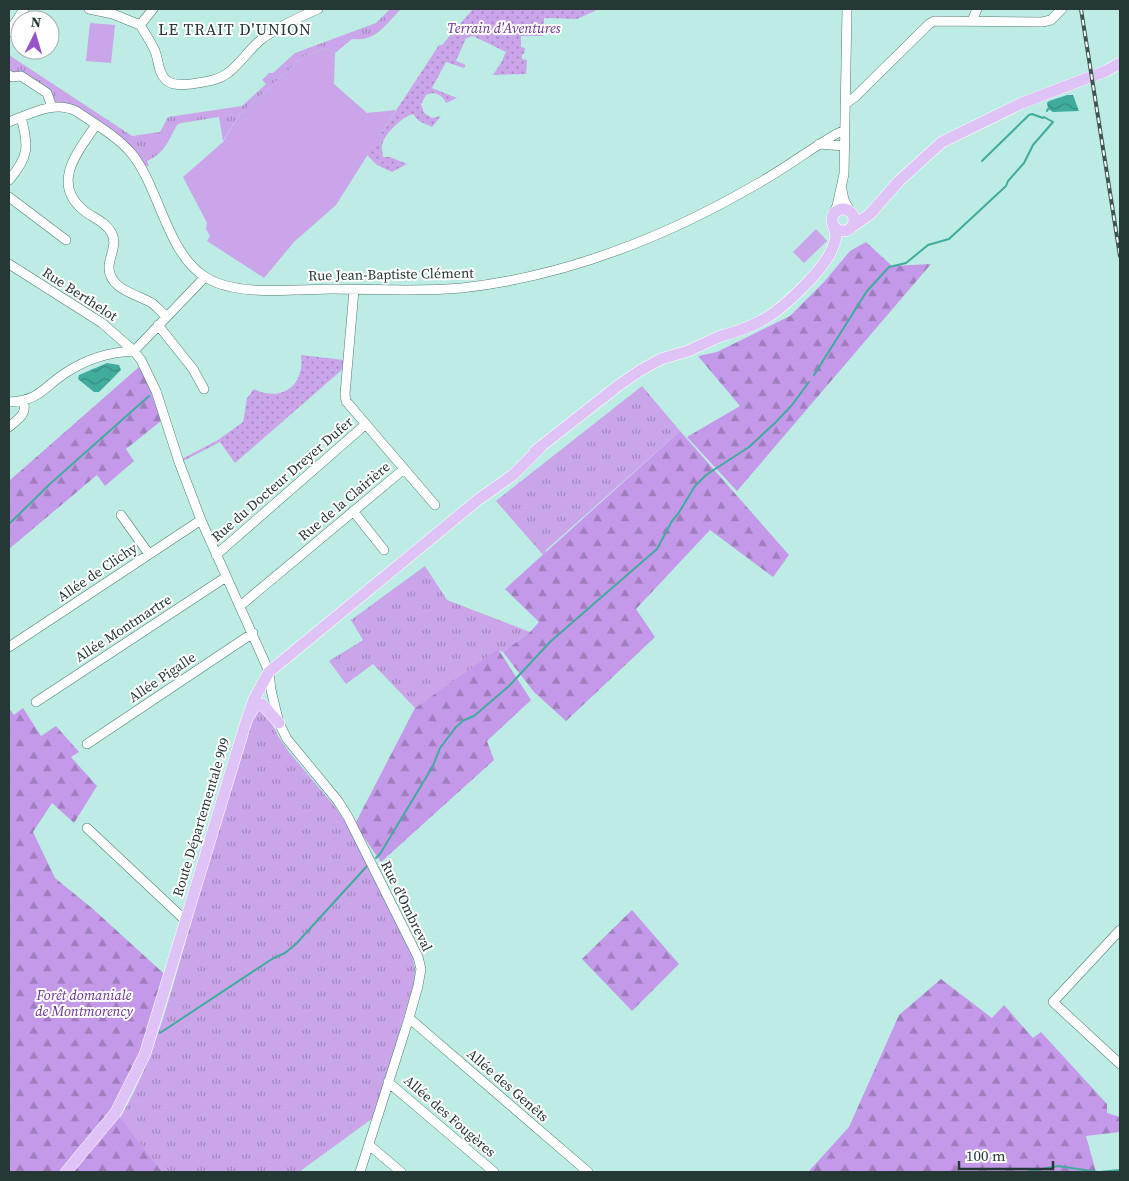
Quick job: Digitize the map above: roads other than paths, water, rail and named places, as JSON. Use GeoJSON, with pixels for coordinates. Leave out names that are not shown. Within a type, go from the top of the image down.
{"type":"FeatureCollection","features":[{"type":"Feature","properties":{"kind":"main road"},"geometry":{"type":"LineString","coordinates":[[1088,77],[1120,57]]}},
{"type":"Feature","properties":{"kind":"main road"},"geometry":{"type":"LineString","coordinates":[[833,220],[840,231],[866,218],[907,173],[949,138],[1022,103],[1100,73],[1120,63]]}},
{"type":"Feature","properties":{"kind":"main road"},"geometry":{"type":"LineString","coordinates":[[833,220],[842,209],[856,214],[864,213],[882,200]]}},
{"type":"Feature","properties":{"kind":"main road"},"geometry":{"type":"LineString","coordinates":[[816,272],[833,257],[851,227],[854,218],[850,211]]}},
{"type":"Feature","properties":{"kind":"main road"},"geometry":{"type":"LineString","coordinates":[[816,272],[828,258],[835,244],[836,235],[833,220]]}},
{"type":"Feature","properties":{"kind":"main road","name":"Route Départementale 909"},"geometry":{"type":"LineString","coordinates":[[66,1172],[116,1112],[145,1054],[245,725],[254,699],[268,672],[479,499],[513,475],[540,448],[619,385],[660,360],[753,325],[770,316],[788,302],[816,272]]}},
{"type":"Feature","properties":{"kind":"main road"},"geometry":{"type":"LineString","coordinates":[[245,725],[254,707],[262,704],[279,723]]}},
{"type":"Feature","properties":{"kind":"street"},"geometry":{"type":"LineString","coordinates":[[9,32],[24,9]]}},
{"type":"Feature","properties":{"kind":"street"},"geometry":{"type":"LineString","coordinates":[[89,9],[113,14],[140,24],[155,51],[164,78],[173,84],[180,85],[210,81],[222,76],[235,67],[263,38],[277,28],[318,9]]}},
{"type":"Feature","properties":{"kind":"street"},"geometry":{"type":"LineString","coordinates":[[140,24],[153,9]]}},
{"type":"Feature","properties":{"kind":"street"},"geometry":{"type":"LineString","coordinates":[[847,9],[843,197],[850,211]]}},
{"type":"Feature","properties":{"kind":"street"},"geometry":{"type":"LineString","coordinates":[[972,21],[977,9]]}},
{"type":"Feature","properties":{"kind":"street"},"geometry":{"type":"LineString","coordinates":[[845,104],[865,88],[934,21],[1042,22],[1052,20],[1062,9]]}},
{"type":"Feature","properties":{"kind":"street"},"geometry":{"type":"LineString","coordinates":[[9,75],[12,77],[21,76],[46,93],[52,106]]}},
{"type":"Feature","properties":{"kind":"street"},"geometry":{"type":"LineString","coordinates":[[845,93],[853,93],[865,88]]}},
{"type":"Feature","properties":{"kind":"street"},"geometry":{"type":"LineString","coordinates":[[9,122],[52,106],[72,109],[115,138],[132,154],[143,171],[184,257],[205,277],[134,351],[97,358],[78,365],[59,377],[41,393],[24,414],[9,427]]}},
{"type":"Feature","properties":{"kind":"street"},"geometry":{"type":"LineString","coordinates":[[9,180],[18,169],[27,146],[21,117]]}},
{"type":"Feature","properties":{"kind":"street"},"geometry":{"type":"LineString","coordinates":[[96,125],[70,166],[68,182],[70,192],[82,209],[107,226],[111,232],[114,242],[109,270],[112,279],[121,288],[156,306],[166,316]]}},
{"type":"Feature","properties":{"kind":"street","name":"Rue Jean-Baptiste Clément"},"geometry":{"type":"LineString","coordinates":[[205,277],[224,286],[238,289],[354,290],[459,288],[503,282],[579,263],[644,241],[692,219],[758,184],[819,144],[845,130]]}},
{"type":"Feature","properties":{"kind":"street"},"geometry":{"type":"LineString","coordinates":[[819,144],[844,146]]}},
{"type":"Feature","properties":{"kind":"street"},"geometry":{"type":"LineString","coordinates":[[833,220],[843,180]]}},
{"type":"Feature","properties":{"kind":"street"},"geometry":{"type":"LineString","coordinates":[[9,197],[66,240]]}},
{"type":"Feature","properties":{"kind":"street","name":"Rue Berthelot"},"geometry":{"type":"LineString","coordinates":[[9,264],[102,323],[134,351],[148,372],[156,391],[179,462],[201,520]]}},
{"type":"Feature","properties":{"kind":"street","name":"Rue de la Clairière"},"geometry":{"type":"LineString","coordinates":[[240,606],[404,469],[348,404],[345,394],[354,290]]}},
{"type":"Feature","properties":{"kind":"street"},"geometry":{"type":"LineString","coordinates":[[158,325],[194,369],[204,389]]}},
{"type":"Feature","properties":{"kind":"street"},"geometry":{"type":"LineString","coordinates":[[9,402],[23,401],[41,393]]}},
{"type":"Feature","properties":{"kind":"street"},"geometry":{"type":"LineString","coordinates":[[23,401],[24,414]]}},
{"type":"Feature","properties":{"kind":"street","name":"Rue du Docteur Dreyer Dufer"},"geometry":{"type":"LineString","coordinates":[[216,555],[366,424]]}},
{"type":"Feature","properties":{"kind":"street"},"geometry":{"type":"LineString","coordinates":[[404,469],[435,506]]}},
{"type":"Feature","properties":{"kind":"street"},"geometry":{"type":"LineString","coordinates":[[353,511],[384,550]]}},
{"type":"Feature","properties":{"kind":"street"},"geometry":{"type":"LineString","coordinates":[[121,515],[149,554]]}},
{"type":"Feature","properties":{"kind":"street","name":"Allée de Clichy"},"geometry":{"type":"LineString","coordinates":[[9,646],[201,520]]}},
{"type":"Feature","properties":{"kind":"street","name":"Rue d'Ombreval"},"geometry":{"type":"LineString","coordinates":[[201,520],[226,578],[253,633],[268,672],[270,690],[279,723],[286,739],[338,801],[348,817],[410,938],[420,965],[421,973],[409,1018],[360,1172]]}},
{"type":"Feature","properties":{"kind":"street","name":"Allée Montmartre"},"geometry":{"type":"LineString","coordinates":[[36,702],[226,578]]}},
{"type":"Feature","properties":{"kind":"street","name":"Allée Pigalle"},"geometry":{"type":"LineString","coordinates":[[87,744],[253,633]]}},
{"type":"Feature","properties":{"kind":"street"},"geometry":{"type":"LineString","coordinates":[[87,828],[186,920]]}},
{"type":"Feature","properties":{"kind":"street"},"geometry":{"type":"LineString","coordinates":[[1120,930],[1053,1002],[1120,1064]]}},
{"type":"Feature","properties":{"kind":"street","name":"Allée des Genêts"},"geometry":{"type":"LineString","coordinates":[[409,1018],[588,1172]]}},
{"type":"Feature","properties":{"kind":"street","name":"Allée des Fougères"},"geometry":{"type":"LineString","coordinates":[[388,1082],[494,1172]]}},
{"type":"Feature","properties":{"kind":"street"},"geometry":{"type":"LineString","coordinates":[[369,1145],[401,1172]]}},
{"type":"Feature","properties":{"kind":"water"},"geometry":{"type":"Polygon","coordinates":[[[1073,95],[1079,111],[1053,112],[1048,109],[1047,103],[1049,101],[1073,95]]]}},
{"type":"Feature","properties":{"kind":"water"},"geometry":{"type":"Polygon","coordinates":[[[107,363],[119,365],[121,370],[99,392],[94,392],[78,379],[79,375],[107,363]]]}},
{"type":"Feature","properties":{"kind":"waterway"},"geometry":{"type":"LineString","coordinates":[[982,161],[1029,115],[1032,114],[1043,118]]}},
{"type":"Feature","properties":{"kind":"waterway"},"geometry":{"type":"LineString","coordinates":[[814,375],[867,291],[889,267],[906,263],[928,245],[949,239],[1006,186],[1008,181],[1024,163],[1033,145],[1053,122],[1044,117]]}},
{"type":"Feature","properties":{"kind":"waterway"},"geometry":{"type":"LineString","coordinates":[[376,858],[433,766],[440,748],[456,727],[464,720],[474,716],[509,686],[551,641],[657,549],[672,521],[695,486],[706,475],[749,447],[792,405],[809,382]]}},
{"type":"Feature","properties":{"kind":"waterway"},"geometry":{"type":"LineString","coordinates":[[9,524],[51,483],[149,396]]}},
{"type":"Feature","properties":{"kind":"waterway"},"geometry":{"type":"LineString","coordinates":[[160,1033],[272,959],[285,953],[296,944],[367,866]]}},
{"type":"Feature","properties":{"kind":"waterway"},"geometry":{"type":"LineString","coordinates":[[1026,1172],[1058,1166],[1098,1172]]}},
{"type":"Feature","properties":{"kind":"waterway"},"geometry":{"type":"LineString","coordinates":[[1099,1172],[1120,1170]]}},
{"type":"Feature","properties":{"kind":"railway"},"geometry":{"type":"LineString","coordinates":[[1081,9],[1120,256]]}},
{"type":"Feature","properties":{"kind":"district","name":"LE TRAIT D'UNION"},"geometry":{"type":"Point","coordinates":[235,29]}},
{"type":"Feature","properties":{"kind":"park label","name":"Terrain d'Aventures"},"geometry":{"type":"Point","coordinates":[504,28]}},
{"type":"Feature","properties":{"kind":"park label","name":"Forêt domaniale de Montmorency"},"geometry":{"type":"Point","coordinates":[84,1004]}}]}
